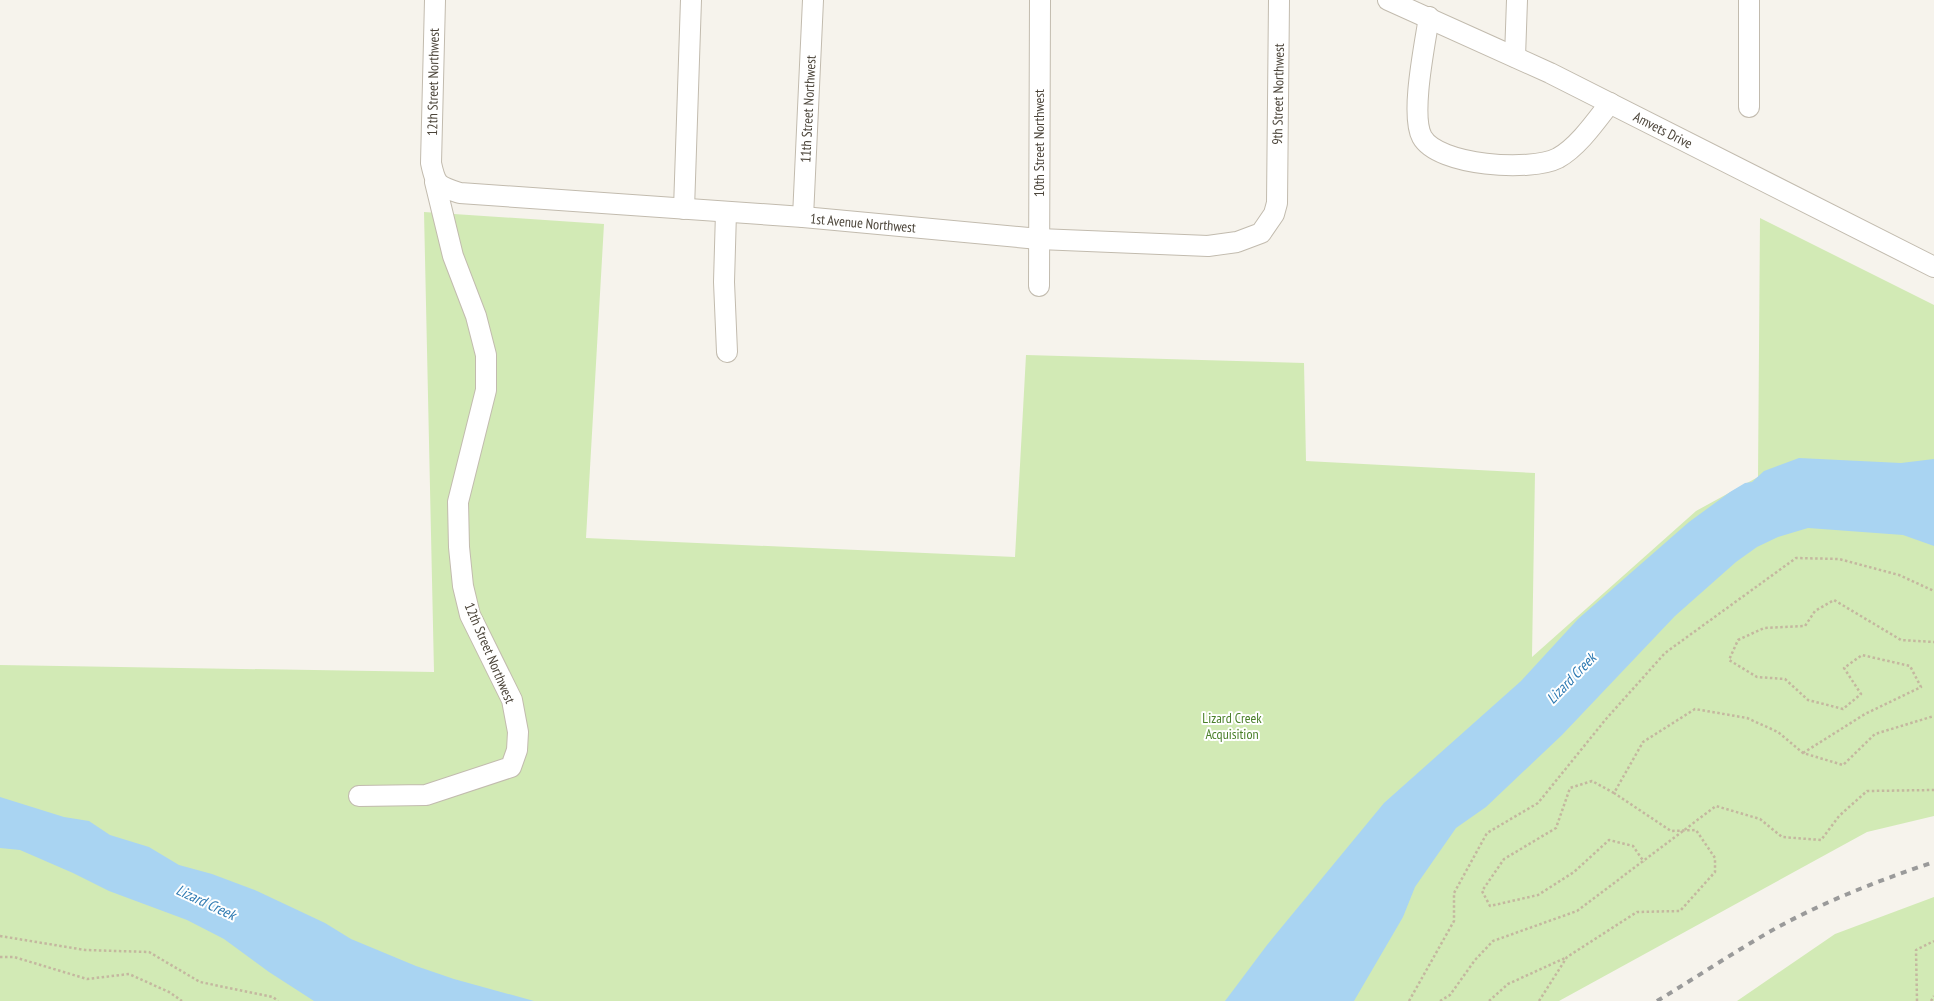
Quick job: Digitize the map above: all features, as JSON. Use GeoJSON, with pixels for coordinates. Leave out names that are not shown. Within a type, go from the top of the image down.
{"type":"FeatureCollection","features":[{"type":"Feature","properties":{"kind":"street","name":"12th Street Northwest"},"geometry":{"type":"LineString","coordinates":[[359,796],[426,795],[511,767],[517,750],[518,732],[512,700],[470,615],[463,586],[459,547],[458,502],[486,390],[486,355],[476,316],[453,256],[433,173],[435,0]]}},
{"type":"Feature","properties":{"kind":"street"},"geometry":{"type":"LineString","coordinates":[[684,209],[691,0]]}},
{"type":"Feature","properties":{"kind":"street","name":"11th Street Northwest"},"geometry":{"type":"LineString","coordinates":[[803,217],[813,0]]}},
{"type":"Feature","properties":{"kind":"street","name":"10th Street Northwest"},"geometry":{"type":"LineString","coordinates":[[1039,286],[1040,0]]}},
{"type":"Feature","properties":{"kind":"street","name":"9th Street Northwest"},"geometry":{"type":"LineString","coordinates":[[1277,187],[1279,0]]}},
{"type":"Feature","properties":{"kind":"street","name":"Amvets Drive"},"geometry":{"type":"LineString","coordinates":[[1388,0],[1429,17],[1610,103],[1934,267]]}},
{"type":"Feature","properties":{"kind":"street"},"geometry":{"type":"LineString","coordinates":[[1515,57],[1517,0]]}},
{"type":"Feature","properties":{"kind":"street"},"geometry":{"type":"LineString","coordinates":[[1749,0],[1749,107]]}},
{"type":"Feature","properties":{"kind":"street"},"geometry":{"type":"LineString","coordinates":[[1429,17],[1418,95],[1418,120],[1422,138],[1437,151],[1486,165],[1523,166],[1557,158],[1587,133],[1610,103]]}},
{"type":"Feature","properties":{"kind":"street","name":"1st Avenue Northwest"},"geometry":{"type":"LineString","coordinates":[[433,173],[443,188],[460,192],[803,217],[1039,239],[1208,246],[1237,242],[1261,232],[1268,223],[1277,203],[1277,187]]}},
{"type":"Feature","properties":{"kind":"street"},"geometry":{"type":"LineString","coordinates":[[726,212],[724,282],[727,352]]}},
{"type":"Feature","properties":{"kind":"path"},"geometry":{"type":"LineString","coordinates":[[1409,1001],[1454,922],[1454,893],[1487,833],[1538,803],[1606,718],[1665,653],[1796,558],[1839,559],[1899,575],[1934,591]]}},
{"type":"Feature","properties":{"kind":"path"},"geometry":{"type":"LineString","coordinates":[[1802,753],[1865,714],[1921,687],[1910,666],[1862,655],[1844,668],[1861,694],[1843,709],[1808,700],[1785,678],[1757,677],[1729,660],[1738,640],[1764,628],[1805,626],[1815,611],[1834,600],[1901,640],[1934,642]]}},
{"type":"Feature","properties":{"kind":"path"},"geometry":{"type":"LineString","coordinates":[[1614,793],[1643,742],[1695,709],[1747,718],[1778,732],[1802,753],[1842,765],[1875,734],[1934,716]]}},
{"type":"Feature","properties":{"kind":"path"},"geometry":{"type":"LineString","coordinates":[[1489,1001],[1508,984],[1567,957],[1637,912],[1680,911],[1715,872],[1715,858],[1696,830],[1671,831],[1614,793],[1592,781],[1570,788],[1556,828],[1504,859],[1482,891],[1490,906],[1538,895],[1574,872],[1609,840],[1632,846],[1644,862]]}},
{"type":"Feature","properties":{"kind":"path"},"geometry":{"type":"LineString","coordinates":[[1440,1001],[1450,994],[1475,960],[1493,941],[1577,911],[1716,806],[1760,819],[1782,837],[1821,840],[1839,816],[1867,791],[1934,790]]}},
{"type":"Feature","properties":{"kind":"path"},"geometry":{"type":"LineString","coordinates":[[0,936],[85,950],[149,952],[200,982],[274,997],[278,1001]]}},
{"type":"Feature","properties":{"kind":"path"},"geometry":{"type":"LineString","coordinates":[[1918,1001],[1916,950],[1934,941]]}},
{"type":"Feature","properties":{"kind":"path"},"geometry":{"type":"LineString","coordinates":[[0,957],[14,957],[87,979],[129,974],[169,992],[182,1001]]}},
{"type":"Feature","properties":{"kind":"path"},"geometry":{"type":"LineString","coordinates":[[1539,1001],[1567,957]]}},
{"type":"Feature","properties":{"kind":"path"},"geometry":{"type":"LineString","coordinates":[[1931,1001],[1934,996]]}},
{"type":"Feature","properties":{"kind":"green space","name":"Lizard Creek Acquisition"},"geometry":{"type":"Polygon","coordinates":[[[424,212],[604,224],[586,538],[1015,557],[1026,355],[1304,363],[1306,461],[1535,473],[1532,657],[1696,511],[1758,477],[1760,218],[1934,305],[1934,816],[1867,832],[1559,1001],[0,1001],[0,665],[434,672],[424,212]]]}},
{"type":"Feature","properties":{"kind":"green space"},"geometry":{"type":"Polygon","coordinates":[[[1934,897],[1934,1001],[1737,1001],[1835,934],[1934,897]]]}},
{"type":"Feature","properties":{"kind":"water","name":"Lizard Creek"},"geometry":{"type":"Polygon","coordinates":[[[1799,458],[1901,463],[1934,459],[1934,546],[1903,535],[1808,528],[1778,537],[1757,547],[1736,562],[1675,616],[1562,735],[1486,807],[1456,828],[1415,887],[1403,917],[1354,1001],[1225,1001],[1267,945],[1384,803],[1521,681],[1578,619],[1689,522],[1730,492],[1745,483],[1752,482],[1764,471],[1799,458]]]}},
{"type":"Feature","properties":{"kind":"water","name":"Lizard Creek"},"geometry":{"type":"Polygon","coordinates":[[[0,797],[64,817],[89,821],[110,835],[149,847],[179,865],[212,874],[257,891],[325,923],[351,939],[416,966],[454,979],[534,1001],[314,1001],[269,972],[224,939],[187,920],[109,891],[20,850],[0,848],[0,797]]]}},
{"type":"Feature","properties":{"kind":"railway"},"geometry":{"type":"LineString","coordinates":[[1657,1001],[1747,945],[1797,917],[1855,891],[1934,862]]}}]}
